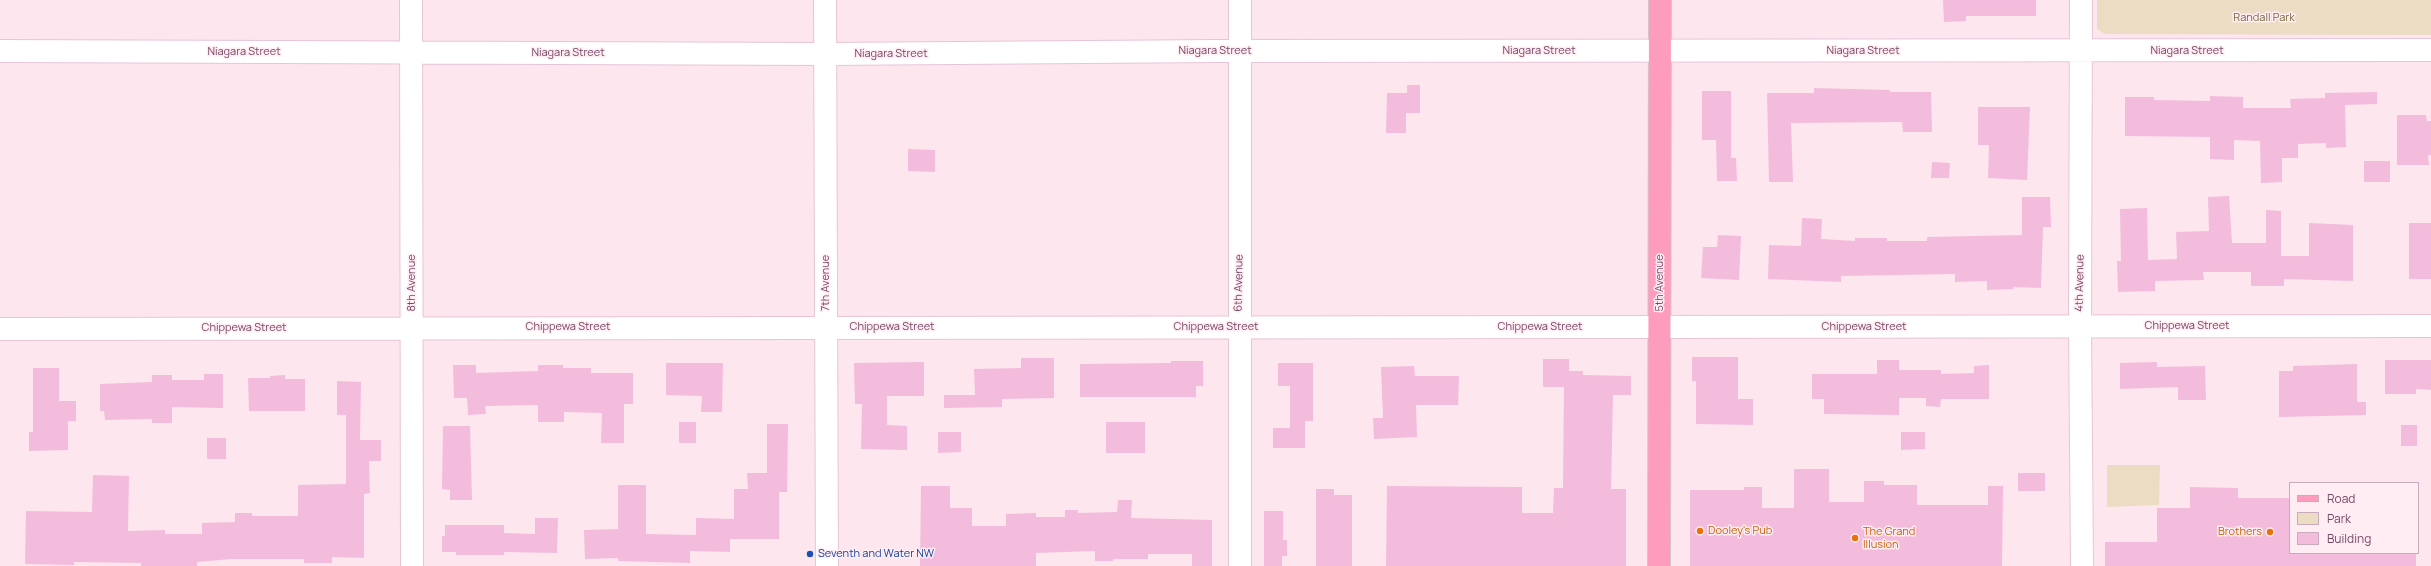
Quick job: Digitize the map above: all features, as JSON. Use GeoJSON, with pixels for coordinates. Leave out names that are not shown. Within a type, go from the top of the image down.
{"type":"FeatureCollection","features":[{"type":"Feature","properties":{"kind":"main road","name":"5th Avenue"},"geometry":{"type":"LineString","coordinates":[[1659,566],[1660,0]]}},
{"type":"Feature","properties":{"kind":"street","name":"8th Avenue"},"geometry":{"type":"LineString","coordinates":[[411,0],[412,566]]}},
{"type":"Feature","properties":{"kind":"street","name":"7th Avenue"},"geometry":{"type":"LineString","coordinates":[[825,0],[826,566]]}},
{"type":"Feature","properties":{"kind":"street","name":"6th Avenue"},"geometry":{"type":"LineString","coordinates":[[1240,0],[1241,192],[1238,327],[1241,464],[1240,566]]}},
{"type":"Feature","properties":{"kind":"street","name":"4th Avenue"},"geometry":{"type":"LineString","coordinates":[[2081,0],[2080,325],[2082,566]]}},
{"type":"Feature","properties":{"kind":"street","name":"Niagara Street"},"geometry":{"type":"LineString","coordinates":[[0,51],[826,54],[1240,51],[1660,52],[2431,50]]}},
{"type":"Feature","properties":{"kind":"street","name":"Chippewa Street"},"geometry":{"type":"LineString","coordinates":[[0,329],[826,327],[1660,328],[2080,325],[2431,326]]}},
{"type":"Feature","properties":{"kind":"green space","name":"Randall Park"},"geometry":{"type":"Polygon","coordinates":[[[2097,0],[2431,0],[2431,35],[2105,34],[2097,29],[2097,0]]]}},
{"type":"Feature","properties":{"kind":"green space"},"geometry":{"type":"Polygon","coordinates":[[[2107,465],[2160,465],[2159,505],[2107,507],[2107,465]]]}},
{"type":"Feature","properties":{"kind":"building"},"geometry":{"type":"Polygon","coordinates":[[[1943,0],[2036,0],[2036,16],[1966,16],[1966,21],[1944,22],[1943,0]]]}},
{"type":"Feature","properties":{"kind":"building"},"geometry":{"type":"Polygon","coordinates":[[[1407,85],[1420,85],[1420,113],[1406,113],[1406,133],[1386,133],[1387,93],[1407,93],[1407,85]]]}},
{"type":"Feature","properties":{"kind":"building"},"geometry":{"type":"Polygon","coordinates":[[[1814,88],[1890,90],[1890,92],[1931,92],[1932,132],[1903,132],[1902,122],[1791,123],[1793,182],[1769,182],[1767,93],[1814,93],[1814,88]]]}},
{"type":"Feature","properties":{"kind":"building"},"geometry":{"type":"Polygon","coordinates":[[[1702,91],[1731,91],[1731,158],[1736,158],[1737,181],[1717,181],[1716,140],[1702,140],[1702,91]]]}},
{"type":"Feature","properties":{"kind":"building"},"geometry":{"type":"Polygon","coordinates":[[[2377,92],[2377,104],[2345,105],[2346,147],[2326,148],[2326,143],[2298,144],[2298,158],[2282,158],[2282,182],[2261,183],[2260,141],[2234,140],[2234,160],[2210,159],[2210,137],[2125,136],[2125,97],[2154,97],[2154,100],[2210,101],[2210,96],[2243,97],[2243,108],[2291,108],[2290,99],[2325,98],[2325,93],[2377,92]]]}},
{"type":"Feature","properties":{"kind":"building"},"geometry":{"type":"Polygon","coordinates":[[[1978,107],[2030,107],[2027,180],[1988,178],[1989,145],[1978,145],[1978,107]]]}},
{"type":"Feature","properties":{"kind":"building"},"geometry":{"type":"Polygon","coordinates":[[[2397,115],[2426,115],[2427,121],[2431,121],[2431,155],[2428,155],[2429,165],[2397,165],[2397,115]]]}},
{"type":"Feature","properties":{"kind":"building"},"geometry":{"type":"Polygon","coordinates":[[[908,149],[935,150],[935,172],[908,171],[908,149]]]}},
{"type":"Feature","properties":{"kind":"building"},"geometry":{"type":"Polygon","coordinates":[[[2364,161],[2390,161],[2390,182],[2364,182],[2364,161]]]}},
{"type":"Feature","properties":{"kind":"building"},"geometry":{"type":"Polygon","coordinates":[[[1932,162],[1950,163],[1949,178],[1931,178],[1932,162]]]}},
{"type":"Feature","properties":{"kind":"building"},"geometry":{"type":"Polygon","coordinates":[[[2229,196],[2232,243],[2266,243],[2266,210],[2281,211],[2281,256],[2309,256],[2309,223],[2353,225],[2353,281],[2284,279],[2284,286],[2251,286],[2251,272],[2203,272],[2204,280],[2155,281],[2155,291],[2118,292],[2117,261],[2121,261],[2120,209],[2147,208],[2148,260],[2177,259],[2176,232],[2209,231],[2208,197],[2229,196]]]}},
{"type":"Feature","properties":{"kind":"building"},"geometry":{"type":"Polygon","coordinates":[[[2022,197],[2050,197],[2051,227],[2043,227],[2041,288],[2013,287],[2013,289],[1987,290],[1987,281],[1955,282],[1955,274],[1841,276],[1841,282],[1768,279],[1769,245],[1801,246],[1802,218],[1822,219],[1821,239],[1855,241],[1855,238],[1887,238],[1887,241],[1927,241],[1927,237],[2022,235],[2022,197]]]}},
{"type":"Feature","properties":{"kind":"building"},"geometry":{"type":"Polygon","coordinates":[[[2409,223],[2431,223],[2431,279],[2409,279],[2409,223]]]}},
{"type":"Feature","properties":{"kind":"building"},"geometry":{"type":"Polygon","coordinates":[[[1718,235],[1741,236],[1739,280],[1701,278],[1703,247],[1717,247],[1718,235]]]}},
{"type":"Feature","properties":{"kind":"building"},"geometry":{"type":"Polygon","coordinates":[[[1692,357],[1738,357],[1738,399],[1753,399],[1753,425],[1696,424],[1696,381],[1692,381],[1692,357]]]}},
{"type":"Feature","properties":{"kind":"building"},"geometry":{"type":"Polygon","coordinates":[[[1021,358],[1054,358],[1054,398],[1002,399],[1002,407],[944,408],[944,395],[975,395],[974,369],[1021,368],[1021,358]]]}},
{"type":"Feature","properties":{"kind":"building"},"geometry":{"type":"Polygon","coordinates":[[[1543,359],[1569,359],[1569,371],[1583,371],[1583,375],[1631,376],[1631,395],[1613,395],[1611,489],[1626,489],[1626,566],[1386,566],[1387,486],[1522,487],[1522,513],[1553,513],[1554,488],[1563,488],[1564,387],[1543,387],[1543,359]]]}},
{"type":"Feature","properties":{"kind":"building"},"geometry":{"type":"Polygon","coordinates":[[[1877,360],[1899,360],[1899,370],[1941,370],[1941,374],[1974,373],[1974,366],[1989,365],[1989,399],[1941,399],[1940,407],[1926,406],[1926,398],[1899,398],[1899,415],[1824,414],[1824,399],[1812,399],[1812,374],[1877,374],[1877,360]]]}},
{"type":"Feature","properties":{"kind":"building"},"geometry":{"type":"Polygon","coordinates":[[[2385,360],[2431,360],[2431,390],[2416,389],[2416,394],[2385,394],[2385,360]]]}},
{"type":"Feature","properties":{"kind":"building"},"geometry":{"type":"Polygon","coordinates":[[[1171,361],[1203,361],[1203,386],[1196,386],[1196,397],[1080,397],[1080,364],[1171,363],[1171,361]]]}},
{"type":"Feature","properties":{"kind":"building"},"geometry":{"type":"Polygon","coordinates":[[[924,362],[924,396],[887,396],[887,425],[907,426],[907,450],[861,449],[862,404],[855,404],[854,363],[924,362]]]}},
{"type":"Feature","properties":{"kind":"building"},"geometry":{"type":"Polygon","coordinates":[[[2157,362],[2157,367],[2205,366],[2206,400],[2178,400],[2178,387],[2120,389],[2120,363],[2157,362]]]}},
{"type":"Feature","properties":{"kind":"building"},"geometry":{"type":"Polygon","coordinates":[[[666,363],[723,363],[722,412],[701,412],[702,396],[666,395],[666,363]]]}},
{"type":"Feature","properties":{"kind":"building"},"geometry":{"type":"Polygon","coordinates":[[[1278,363],[1313,363],[1313,421],[1305,421],[1305,448],[1273,448],[1273,428],[1290,428],[1290,386],[1278,386],[1278,363]]]}},
{"type":"Feature","properties":{"kind":"building"},"geometry":{"type":"Polygon","coordinates":[[[2357,364],[2357,402],[2366,402],[2366,415],[2279,417],[2279,371],[2293,371],[2293,366],[2357,364]]]}},
{"type":"Feature","properties":{"kind":"building"},"geometry":{"type":"Polygon","coordinates":[[[453,365],[476,365],[476,373],[538,371],[538,365],[563,365],[563,368],[591,368],[591,373],[633,373],[633,404],[624,404],[624,443],[601,443],[602,413],[564,412],[564,422],[538,422],[538,405],[485,406],[486,414],[468,415],[467,398],[454,398],[453,365]]]}},
{"type":"Feature","properties":{"kind":"building"},"geometry":{"type":"Polygon","coordinates":[[[1414,366],[1415,376],[1459,376],[1458,405],[1416,405],[1417,437],[1374,439],[1373,418],[1383,418],[1381,367],[1414,366]]]}},
{"type":"Feature","properties":{"kind":"building"},"geometry":{"type":"Polygon","coordinates":[[[33,368],[59,368],[59,401],[76,401],[76,421],[68,421],[68,450],[29,451],[29,432],[33,432],[33,368]]]}},
{"type":"Feature","properties":{"kind":"building"},"geometry":{"type":"Polygon","coordinates":[[[204,374],[223,374],[223,408],[172,407],[172,423],[152,423],[152,419],[105,420],[104,411],[100,411],[100,384],[152,382],[152,375],[172,375],[172,380],[204,380],[204,374]]]}},
{"type":"Feature","properties":{"kind":"building"},"geometry":{"type":"Polygon","coordinates":[[[285,375],[285,379],[305,379],[305,411],[249,411],[248,378],[270,378],[270,376],[285,375]]]}},
{"type":"Feature","properties":{"kind":"building"},"geometry":{"type":"Polygon","coordinates":[[[337,381],[361,382],[360,440],[381,440],[381,461],[369,461],[370,493],[364,494],[364,558],[332,557],[332,563],[304,563],[304,559],[231,559],[197,562],[197,566],[141,566],[141,563],[74,562],[74,565],[25,564],[26,511],[92,512],[93,475],[129,476],[128,531],[165,530],[165,534],[202,534],[202,523],[235,522],[235,513],[252,513],[252,516],[298,516],[298,485],[346,484],[346,415],[337,415],[337,381]]]}},
{"type":"Feature","properties":{"kind":"building"},"geometry":{"type":"Polygon","coordinates":[[[679,422],[696,422],[696,443],[679,443],[679,422]]]}},
{"type":"Feature","properties":{"kind":"building"},"geometry":{"type":"Polygon","coordinates":[[[1106,422],[1145,422],[1145,453],[1106,453],[1106,422]]]}},
{"type":"Feature","properties":{"kind":"building"},"geometry":{"type":"Polygon","coordinates":[[[767,424],[788,424],[787,492],[779,492],[779,539],[730,539],[730,552],[690,551],[690,563],[618,561],[618,558],[585,559],[584,530],[618,529],[618,485],[646,485],[646,534],[696,535],[696,518],[734,519],[734,489],[748,489],[747,473],[767,473],[767,424]]]}},
{"type":"Feature","properties":{"kind":"building"},"geometry":{"type":"Polygon","coordinates":[[[2401,425],[2417,425],[2417,446],[2401,446],[2401,425]]]}},
{"type":"Feature","properties":{"kind":"building"},"geometry":{"type":"Polygon","coordinates":[[[443,426],[470,426],[472,500],[450,500],[450,490],[442,489],[443,426]]]}},
{"type":"Feature","properties":{"kind":"building"},"geometry":{"type":"Polygon","coordinates":[[[938,432],[961,432],[961,452],[938,453],[938,432]]]}},
{"type":"Feature","properties":{"kind":"building"},"geometry":{"type":"Polygon","coordinates":[[[1901,432],[1925,432],[1925,449],[1901,450],[1901,432]]]}},
{"type":"Feature","properties":{"kind":"building"},"geometry":{"type":"Polygon","coordinates":[[[207,438],[226,438],[226,459],[207,459],[207,438]]]}},
{"type":"Feature","properties":{"kind":"building"},"geometry":{"type":"Polygon","coordinates":[[[1794,469],[1829,469],[1829,502],[1864,502],[1864,481],[1884,481],[1884,485],[1917,485],[1917,505],[1988,505],[1988,486],[2003,486],[2002,566],[1690,566],[1690,490],[1744,490],[1744,487],[1762,487],[1762,508],[1794,508],[1794,469]]]}},
{"type":"Feature","properties":{"kind":"building"},"geometry":{"type":"Polygon","coordinates":[[[2018,473],[2045,473],[2045,491],[2018,491],[2018,473]]]}},
{"type":"Feature","properties":{"kind":"building"},"geometry":{"type":"Polygon","coordinates":[[[921,486],[950,486],[950,508],[972,508],[972,526],[1006,526],[1006,514],[1036,513],[1036,517],[1065,517],[1065,510],[1078,510],[1078,513],[1117,512],[1118,500],[1132,500],[1131,518],[1212,520],[1212,566],[1192,566],[1192,554],[1148,554],[1148,559],[1113,559],[1113,561],[1095,561],[1095,551],[1036,553],[1036,566],[920,566],[921,486]]]}},
{"type":"Feature","properties":{"kind":"building"},"geometry":{"type":"Polygon","coordinates":[[[2190,487],[2238,488],[2238,498],[2289,498],[2289,554],[2416,554],[2416,566],[2105,566],[2105,542],[2157,542],[2157,508],[2190,508],[2190,487]]]}},
{"type":"Feature","properties":{"kind":"building"},"geometry":{"type":"Polygon","coordinates":[[[1316,489],[1334,489],[1334,495],[1352,495],[1352,566],[1316,566],[1316,489]]]}},
{"type":"Feature","properties":{"kind":"building"},"geometry":{"type":"Polygon","coordinates":[[[1264,511],[1283,511],[1283,540],[1287,540],[1287,556],[1282,556],[1282,566],[1264,566],[1264,511]]]}},
{"type":"Feature","properties":{"kind":"building"},"geometry":{"type":"Polygon","coordinates":[[[535,518],[558,518],[557,553],[504,552],[504,555],[456,555],[456,552],[442,552],[442,536],[445,536],[445,525],[504,525],[504,533],[535,534],[535,518]]]}},
{"type":"Feature","properties":{"kind":"place","name":"Dooley's Pub"},"geometry":{"type":"Point","coordinates":[1700,531]}},
{"type":"Feature","properties":{"kind":"place","name":"Brothers"},"geometry":{"type":"Point","coordinates":[2270,532]}},
{"type":"Feature","properties":{"kind":"place","name":"The Grand Illusion"},"geometry":{"type":"Point","coordinates":[1855,538]}},
{"type":"Feature","properties":{"kind":"place","name":"Seventh and Water NW"},"geometry":{"type":"Point","coordinates":[810,554]}}]}
